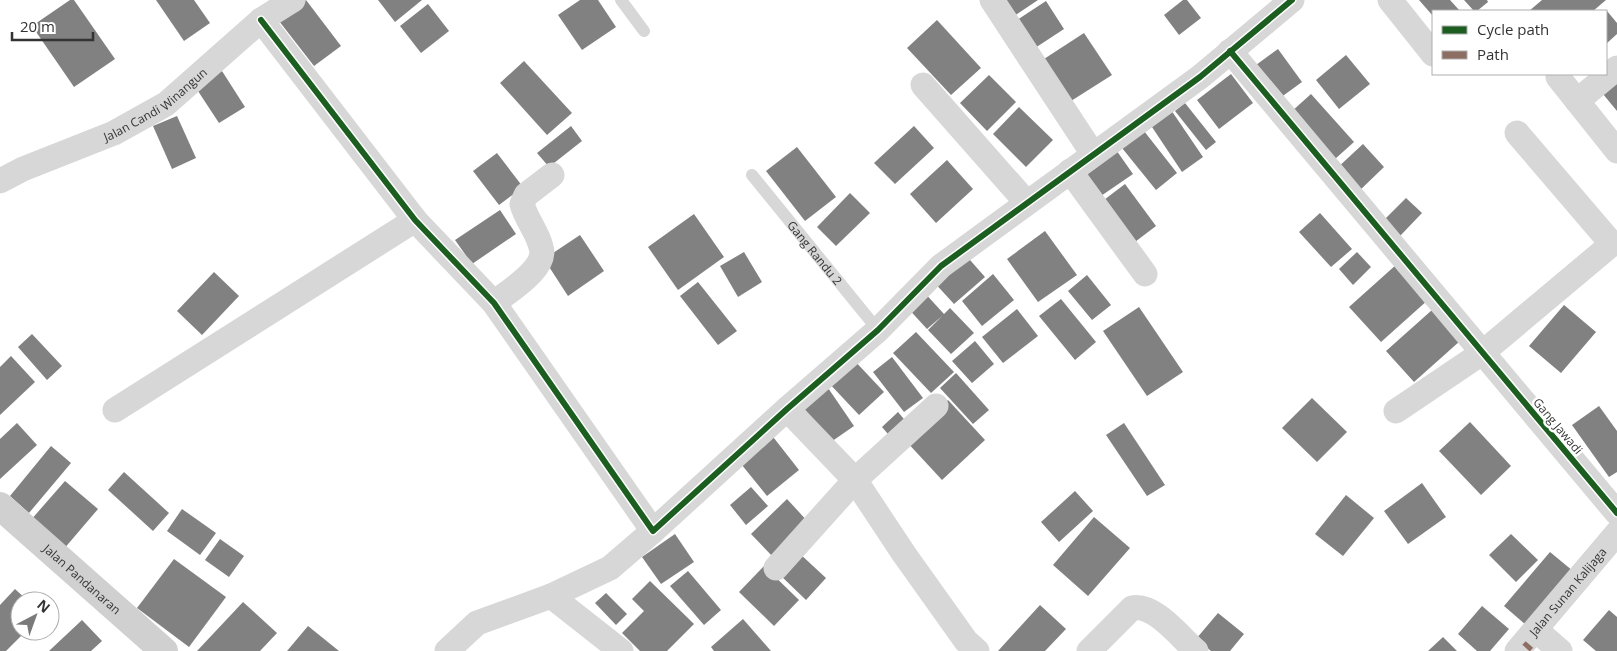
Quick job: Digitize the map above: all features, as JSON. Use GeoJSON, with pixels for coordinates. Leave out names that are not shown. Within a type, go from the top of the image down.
{"type":"FeatureCollection","features":[{"type":"Feature","properties":{"kind":"main road","name":"Jalan Pandanaran"},"geometry":{"type":"LineString","coordinates":[[0,506],[164,651]]}},
{"type":"Feature","properties":{"kind":"street","name":"Jalan Candi Winangun"},"geometry":{"type":"LineString","coordinates":[[0,181],[23,169],[114,132],[166,104],[260,20],[293,0]]}},
{"type":"Feature","properties":{"kind":"street"},"geometry":{"type":"LineString","coordinates":[[992,0],[1093,154]]}},
{"type":"Feature","properties":{"kind":"street"},"geometry":{"type":"LineString","coordinates":[[447,651],[477,623],[551,596],[610,568],[701,490],[787,409],[878,330],[941,266],[1200,77],[1292,0]]}},
{"type":"Feature","properties":{"kind":"street"},"geometry":{"type":"LineString","coordinates":[[1390,0],[1432,53]]}},
{"type":"Feature","properties":{"kind":"street"},"geometry":{"type":"LineString","coordinates":[[260,20],[415,220],[494,303],[653,531]]}},
{"type":"Feature","properties":{"kind":"street","name":"Gang Jawadi"},"geometry":{"type":"LineString","coordinates":[[1230,51],[1617,513]]}},
{"type":"Feature","properties":{"kind":"street"},"geometry":{"type":"LineString","coordinates":[[1577,101],[1617,68]]}},
{"type":"Feature","properties":{"kind":"street"},"geometry":{"type":"LineString","coordinates":[[1558,77],[1617,151]]}},
{"type":"Feature","properties":{"kind":"street"},"geometry":{"type":"LineString","coordinates":[[923,85],[1027,203]]}},
{"type":"Feature","properties":{"kind":"street"},"geometry":{"type":"LineString","coordinates":[[1396,411],[1482,352],[1612,244],[1517,133]]}},
{"type":"Feature","properties":{"kind":"street"},"geometry":{"type":"LineString","coordinates":[[1070,171],[1145,274]]}},
{"type":"Feature","properties":{"kind":"street"},"geometry":{"type":"LineString","coordinates":[[494,303],[535,270],[542,258],[542,248],[522,204],[526,195],[552,175]]}},
{"type":"Feature","properties":{"kind":"street"},"geometry":{"type":"LineString","coordinates":[[115,410],[415,220]]}},
{"type":"Feature","properties":{"kind":"street"},"geometry":{"type":"LineString","coordinates":[[776,568],[855,480],[936,406]]}},
{"type":"Feature","properties":{"kind":"street"},"geometry":{"type":"LineString","coordinates":[[787,409],[855,480],[904,554],[966,641],[977,651]]}},
{"type":"Feature","properties":{"kind":"street","name":"Jalan Sunan Kalijaga"},"geometry":{"type":"LineString","coordinates":[[1528,644],[1617,533]]}},
{"type":"Feature","properties":{"kind":"street"},"geometry":{"type":"LineString","coordinates":[[551,596],[621,651]]}},
{"type":"Feature","properties":{"kind":"street"},"geometry":{"type":"LineString","coordinates":[[1089,651],[1132,608],[1140,606],[1152,610],[1196,651]]}},
{"type":"Feature","properties":{"kind":"street"},"geometry":{"type":"LineString","coordinates":[[1528,644],[1560,651]]}},
{"type":"Feature","properties":{"kind":"lane"},"geometry":{"type":"LineString","coordinates":[[621,0],[644,31]]}},
{"type":"Feature","properties":{"kind":"lane","name":"Gang Randu 2"},"geometry":{"type":"LineString","coordinates":[[752,175],[878,330]]}},
{"type":"Feature","properties":{"kind":"building"},"geometry":{"type":"Polygon","coordinates":[[[70,0],[74,0],[115,59],[74,87],[32,26],[70,0]]]}},
{"type":"Feature","properties":{"kind":"building"},"geometry":{"type":"Polygon","coordinates":[[[156,0],[194,0],[210,23],[184,41],[156,0]]]}},
{"type":"Feature","properties":{"kind":"building"},"geometry":{"type":"Polygon","coordinates":[[[306,0],[341,46],[314,66],[279,21],[306,0]]]}},
{"type":"Feature","properties":{"kind":"building"},"geometry":{"type":"Polygon","coordinates":[[[378,0],[422,0],[395,22],[378,0]]]}},
{"type":"Feature","properties":{"kind":"building"},"geometry":{"type":"Polygon","coordinates":[[[580,0],[598,0],[616,27],[582,50],[558,15],[580,0]]]}},
{"type":"Feature","properties":{"kind":"building"},"geometry":{"type":"Polygon","coordinates":[[[1003,0],[1038,0],[1014,16],[1003,0]]]}},
{"type":"Feature","properties":{"kind":"building"},"geometry":{"type":"Polygon","coordinates":[[[1183,0],[1187,0],[1201,18],[1179,35],[1164,15],[1183,0]]]}},
{"type":"Feature","properties":{"kind":"building"},"geometry":{"type":"Polygon","coordinates":[[[1419,0],[1450,0],[1459,10],[1432,10],[1432,15],[1419,0]]]}},
{"type":"Feature","properties":{"kind":"building"},"geometry":{"type":"Polygon","coordinates":[[[1464,0],[1487,0],[1488,2],[1478,10],[1473,10],[1464,0]]]}},
{"type":"Feature","properties":{"kind":"building"},"geometry":{"type":"Polygon","coordinates":[[[1542,0],[1606,0],[1594,10],[1530,10],[1542,0]]]}},
{"type":"Feature","properties":{"kind":"building"},"geometry":{"type":"Polygon","coordinates":[[[1046,1],[1064,29],[1035,48],[1017,20],[1046,1]]]}},
{"type":"Feature","properties":{"kind":"building"},"geometry":{"type":"Polygon","coordinates":[[[428,4],[449,31],[421,53],[400,26],[428,4]]]}},
{"type":"Feature","properties":{"kind":"building"},"geometry":{"type":"Polygon","coordinates":[[[1607,11],[1617,23],[1617,34],[1607,43],[1607,11]]]}},
{"type":"Feature","properties":{"kind":"building"},"geometry":{"type":"Polygon","coordinates":[[[937,20],[981,68],[951,95],[907,48],[937,20]]]}},
{"type":"Feature","properties":{"kind":"building"},"geometry":{"type":"Polygon","coordinates":[[[1084,33],[1112,75],[1071,101],[1044,59],[1084,33]]]}},
{"type":"Feature","properties":{"kind":"building"},"geometry":{"type":"Polygon","coordinates":[[[1278,49],[1302,82],[1280,98],[1256,65],[1278,49]]]}},
{"type":"Feature","properties":{"kind":"building"},"geometry":{"type":"Polygon","coordinates":[[[1346,55],[1370,84],[1339,109],[1316,80],[1346,55]]]}},
{"type":"Feature","properties":{"kind":"building"},"geometry":{"type":"Polygon","coordinates":[[[524,61],[572,113],[547,135],[500,83],[524,61]]]}},
{"type":"Feature","properties":{"kind":"building"},"geometry":{"type":"Polygon","coordinates":[[[222,71],[245,107],[219,123],[196,88],[222,71]]]}},
{"type":"Feature","properties":{"kind":"building"},"geometry":{"type":"Polygon","coordinates":[[[1617,72],[1617,111],[1598,88],[1617,72]]]}},
{"type":"Feature","properties":{"kind":"building"},"geometry":{"type":"Polygon","coordinates":[[[1231,74],[1253,103],[1219,129],[1197,100],[1231,74]]]}},
{"type":"Feature","properties":{"kind":"building"},"geometry":{"type":"Polygon","coordinates":[[[989,75],[1016,102],[987,131],[960,103],[989,75]]]}},
{"type":"Feature","properties":{"kind":"building"},"geometry":{"type":"Polygon","coordinates":[[[1311,94],[1354,142],[1335,159],[1291,112],[1311,94]]]}},
{"type":"Feature","properties":{"kind":"building"},"geometry":{"type":"Polygon","coordinates":[[[1185,103],[1216,142],[1206,150],[1175,111],[1185,103]]]}},
{"type":"Feature","properties":{"kind":"building"},"geometry":{"type":"Polygon","coordinates":[[[1019,107],[1053,140],[1026,167],[993,134],[1019,107]]]}},
{"type":"Feature","properties":{"kind":"building"},"geometry":{"type":"Polygon","coordinates":[[[1169,107],[1203,157],[1182,172],[1148,121],[1169,107]]]}},
{"type":"Feature","properties":{"kind":"building"},"geometry":{"type":"Polygon","coordinates":[[[177,116],[196,158],[172,169],[153,126],[177,116]]]}},
{"type":"Feature","properties":{"kind":"building"},"geometry":{"type":"Polygon","coordinates":[[[571,126],[582,141],[549,167],[537,153],[571,126]]]}},
{"type":"Feature","properties":{"kind":"building"},"geometry":{"type":"Polygon","coordinates":[[[914,126],[934,148],[895,184],[874,163],[914,126]]]}},
{"type":"Feature","properties":{"kind":"building"},"geometry":{"type":"Polygon","coordinates":[[[1144,131],[1177,173],[1156,190],[1122,148],[1144,131]]]}},
{"type":"Feature","properties":{"kind":"building"},"geometry":{"type":"Polygon","coordinates":[[[1363,144],[1384,167],[1357,193],[1335,170],[1363,144]]]}},
{"type":"Feature","properties":{"kind":"building"},"geometry":{"type":"Polygon","coordinates":[[[797,147],[836,197],[805,221],[766,171],[797,147]]]}},
{"type":"Feature","properties":{"kind":"building"},"geometry":{"type":"Polygon","coordinates":[[[1114,147],[1133,174],[1098,198],[1079,171],[1114,147]]]}},
{"type":"Feature","properties":{"kind":"building"},"geometry":{"type":"Polygon","coordinates":[[[497,153],[523,187],[499,205],[473,171],[497,153]]]}},
{"type":"Feature","properties":{"kind":"building"},"geometry":{"type":"Polygon","coordinates":[[[947,160],[973,189],[936,223],[910,194],[947,160]]]}},
{"type":"Feature","properties":{"kind":"building"},"geometry":{"type":"Polygon","coordinates":[[[1125,184],[1156,226],[1127,248],[1096,206],[1125,184]]]}},
{"type":"Feature","properties":{"kind":"building"},"geometry":{"type":"Polygon","coordinates":[[[850,193],[870,213],[836,246],[817,227],[850,193]]]}},
{"type":"Feature","properties":{"kind":"building"},"geometry":{"type":"Polygon","coordinates":[[[1406,198],[1422,213],[1400,236],[1384,220],[1406,198]]]}},
{"type":"Feature","properties":{"kind":"building"},"geometry":{"type":"Polygon","coordinates":[[[500,210],[516,234],[472,264],[455,240],[500,210]]]}},
{"type":"Feature","properties":{"kind":"building"},"geometry":{"type":"Polygon","coordinates":[[[1320,213],[1352,249],[1331,267],[1299,232],[1320,213]]]}},
{"type":"Feature","properties":{"kind":"building"},"geometry":{"type":"Polygon","coordinates":[[[694,214],[724,257],[678,290],[648,247],[694,214]]]}},
{"type":"Feature","properties":{"kind":"building"},"geometry":{"type":"Polygon","coordinates":[[[1045,231],[1077,275],[1038,302],[1007,259],[1045,231]]]}},
{"type":"Feature","properties":{"kind":"building"},"geometry":{"type":"Polygon","coordinates":[[[580,235],[604,271],[568,296],[544,259],[580,235]]]}},
{"type":"Feature","properties":{"kind":"building"},"geometry":{"type":"Polygon","coordinates":[[[744,252],[762,282],[738,297],[720,266],[744,252]]]}},
{"type":"Feature","properties":{"kind":"building"},"geometry":{"type":"Polygon","coordinates":[[[963,252],[985,277],[954,304],[932,280],[963,252]]]}},
{"type":"Feature","properties":{"kind":"building"},"geometry":{"type":"Polygon","coordinates":[[[1357,252],[1371,267],[1353,285],[1339,269],[1357,252]]]}},
{"type":"Feature","properties":{"kind":"building"},"geometry":{"type":"Polygon","coordinates":[[[1397,264],[1429,299],[1381,342],[1349,307],[1397,264]]]}},
{"type":"Feature","properties":{"kind":"building"},"geometry":{"type":"Polygon","coordinates":[[[214,272],[239,296],[202,335],[177,311],[214,272]]]}},
{"type":"Feature","properties":{"kind":"building"},"geometry":{"type":"Polygon","coordinates":[[[993,274],[1014,300],[982,326],[962,301],[993,274]]]}},
{"type":"Feature","properties":{"kind":"building"},"geometry":{"type":"Polygon","coordinates":[[[1087,275],[1111,305],[1092,320],[1068,291],[1087,275]]]}},
{"type":"Feature","properties":{"kind":"building"},"geometry":{"type":"Polygon","coordinates":[[[698,282],[737,331],[718,345],[680,296],[698,282]]]}},
{"type":"Feature","properties":{"kind":"building"},"geometry":{"type":"Polygon","coordinates":[[[922,290],[944,314],[950,308],[974,333],[951,354],[928,330],[942,316],[927,329],[905,305],[922,290]]]}},
{"type":"Feature","properties":{"kind":"building"},"geometry":{"type":"Polygon","coordinates":[[[1061,299],[1096,342],[1075,360],[1039,316],[1061,299]]]}},
{"type":"Feature","properties":{"kind":"building"},"geometry":{"type":"Polygon","coordinates":[[[1564,305],[1596,332],[1561,373],[1529,346],[1564,305]]]}},
{"type":"Feature","properties":{"kind":"building"},"geometry":{"type":"Polygon","coordinates":[[[1139,307],[1183,372],[1147,396],[1103,331],[1139,307]]]}},
{"type":"Feature","properties":{"kind":"building"},"geometry":{"type":"Polygon","coordinates":[[[1017,309],[1038,336],[1003,363],[982,337],[1017,309]]]}},
{"type":"Feature","properties":{"kind":"building"},"geometry":{"type":"Polygon","coordinates":[[[1432,310],[1460,341],[1414,382],[1386,351],[1432,310]]]}},
{"type":"Feature","properties":{"kind":"building"},"geometry":{"type":"Polygon","coordinates":[[[916,332],[954,372],[931,393],[893,353],[916,332]]]}},
{"type":"Feature","properties":{"kind":"building"},"geometry":{"type":"Polygon","coordinates":[[[32,334],[62,366],[47,380],[18,347],[32,334]]]}},
{"type":"Feature","properties":{"kind":"building"},"geometry":{"type":"Polygon","coordinates":[[[975,341],[994,364],[972,383],[952,361],[975,341]]]}},
{"type":"Feature","properties":{"kind":"building"},"geometry":{"type":"Polygon","coordinates":[[[11,356],[35,382],[0,415],[0,367],[11,356]]]}},
{"type":"Feature","properties":{"kind":"building"},"geometry":{"type":"Polygon","coordinates":[[[892,357],[923,398],[904,412],[873,372],[892,357]]]}},
{"type":"Feature","properties":{"kind":"building"},"geometry":{"type":"Polygon","coordinates":[[[852,358],[884,392],[859,415],[827,381],[852,358]]]}},
{"type":"Feature","properties":{"kind":"building"},"geometry":{"type":"Polygon","coordinates":[[[956,373],[989,410],[973,424],[940,388],[956,373]]]}},
{"type":"Feature","properties":{"kind":"building"},"geometry":{"type":"Polygon","coordinates":[[[826,385],[854,426],[828,444],[800,402],[826,385]]]}},
{"type":"Feature","properties":{"kind":"building"},"geometry":{"type":"Polygon","coordinates":[[[1312,398],[1347,432],[1317,462],[1282,428],[1312,398]]]}},
{"type":"Feature","properties":{"kind":"building"},"geometry":{"type":"Polygon","coordinates":[[[948,400],[985,440],[942,480],[905,440],[948,400]]]}},
{"type":"Feature","properties":{"kind":"building"},"geometry":{"type":"Polygon","coordinates":[[[1599,406],[1617,431],[1617,472],[1609,477],[1572,425],[1599,406]]]}},
{"type":"Feature","properties":{"kind":"building"},"geometry":{"type":"Polygon","coordinates":[[[898,412],[909,425],[893,440],[882,427],[898,412]]]}},
{"type":"Feature","properties":{"kind":"building"},"geometry":{"type":"Polygon","coordinates":[[[1470,422],[1511,466],[1481,495],[1439,451],[1470,422]]]}},
{"type":"Feature","properties":{"kind":"building"},"geometry":{"type":"Polygon","coordinates":[[[17,423],[37,445],[0,479],[0,439],[17,423]]]}},
{"type":"Feature","properties":{"kind":"building"},"geometry":{"type":"Polygon","coordinates":[[[1124,423],[1165,485],[1147,496],[1106,435],[1124,423]]]}},
{"type":"Feature","properties":{"kind":"building"},"geometry":{"type":"Polygon","coordinates":[[[770,433],[799,470],[767,496],[737,459],[770,433]]]}},
{"type":"Feature","properties":{"kind":"building"},"geometry":{"type":"Polygon","coordinates":[[[51,446],[71,463],[29,513],[10,496],[51,446]]]}},
{"type":"Feature","properties":{"kind":"building"},"geometry":{"type":"Polygon","coordinates":[[[124,472],[169,513],[153,531],[108,490],[124,472]]]}},
{"type":"Feature","properties":{"kind":"building"},"geometry":{"type":"Polygon","coordinates":[[[65,481],[98,509],[63,550],[30,521],[65,481]]]}},
{"type":"Feature","properties":{"kind":"building"},"geometry":{"type":"Polygon","coordinates":[[[1422,483],[1446,517],[1408,544],[1384,511],[1422,483]]]}},
{"type":"Feature","properties":{"kind":"building"},"geometry":{"type":"Polygon","coordinates":[[[751,487],[768,506],[746,525],[730,505],[751,487]]]}},
{"type":"Feature","properties":{"kind":"building"},"geometry":{"type":"Polygon","coordinates":[[[1075,491],[1093,511],[1059,542],[1041,522],[1075,491]]]}},
{"type":"Feature","properties":{"kind":"building"},"geometry":{"type":"Polygon","coordinates":[[[1346,495],[1374,518],[1343,556],[1315,534],[1346,495]]]}},
{"type":"Feature","properties":{"kind":"building"},"geometry":{"type":"Polygon","coordinates":[[[787,499],[810,524],[774,558],[751,534],[787,499]]]}},
{"type":"Feature","properties":{"kind":"building"},"geometry":{"type":"Polygon","coordinates":[[[182,509],[216,533],[200,555],[167,531],[182,509]]]}},
{"type":"Feature","properties":{"kind":"building"},"geometry":{"type":"Polygon","coordinates":[[[1094,517],[1130,548],[1088,596],[1053,565],[1094,517]]]}},
{"type":"Feature","properties":{"kind":"building"},"geometry":{"type":"Polygon","coordinates":[[[675,534],[694,562],[661,584],[642,557],[675,534]]]}},
{"type":"Feature","properties":{"kind":"building"},"geometry":{"type":"Polygon","coordinates":[[[1511,534],[1538,560],[1516,582],[1489,555],[1511,534]]]}},
{"type":"Feature","properties":{"kind":"building"},"geometry":{"type":"Polygon","coordinates":[[[220,539],[244,556],[229,577],[205,560],[220,539]]]}},
{"type":"Feature","properties":{"kind":"building"},"geometry":{"type":"Polygon","coordinates":[[[1550,552],[1573,571],[1526,625],[1504,606],[1550,552]]]}},
{"type":"Feature","properties":{"kind":"building"},"geometry":{"type":"Polygon","coordinates":[[[799,553],[826,578],[806,600],[779,574],[799,553]]]}},
{"type":"Feature","properties":{"kind":"building"},"geometry":{"type":"Polygon","coordinates":[[[174,559],[226,597],[189,647],[137,608],[174,559]]]}},
{"type":"Feature","properties":{"kind":"building"},"geometry":{"type":"Polygon","coordinates":[[[764,566],[799,600],[774,626],[739,592],[764,566]]]}},
{"type":"Feature","properties":{"kind":"building"},"geometry":{"type":"Polygon","coordinates":[[[688,571],[721,610],[704,625],[670,586],[688,571]]]}},
{"type":"Feature","properties":{"kind":"building"},"geometry":{"type":"Polygon","coordinates":[[[650,581],[694,624],[667,651],[640,651],[622,633],[644,611],[632,599],[650,581]]]}},
{"type":"Feature","properties":{"kind":"building"},"geometry":{"type":"Polygon","coordinates":[[[606,593],[627,614],[616,625],[595,603],[606,593]]]}},
{"type":"Feature","properties":{"kind":"building"},"geometry":{"type":"Polygon","coordinates":[[[10,594],[10,641],[16,641],[6,651],[0,651],[0,605],[10,594]]]}},
{"type":"Feature","properties":{"kind":"building"},"geometry":{"type":"Polygon","coordinates":[[[243,602],[277,633],[260,651],[197,651],[243,602]]]}},
{"type":"Feature","properties":{"kind":"building"},"geometry":{"type":"Polygon","coordinates":[[[1040,605],[1066,629],[1045,651],[998,651],[1040,605]]]}},
{"type":"Feature","properties":{"kind":"building"},"geometry":{"type":"Polygon","coordinates":[[[1482,606],[1509,629],[1490,651],[1477,651],[1458,634],[1482,606]]]}},
{"type":"Feature","properties":{"kind":"building"},"geometry":{"type":"Polygon","coordinates":[[[1609,610],[1617,617],[1617,651],[1596,651],[1583,640],[1609,610]]]}},
{"type":"Feature","properties":{"kind":"building"},"geometry":{"type":"Polygon","coordinates":[[[1218,613],[1244,634],[1230,651],[1211,651],[1196,639],[1218,613]]]}},
{"type":"Feature","properties":{"kind":"building"},"geometry":{"type":"Polygon","coordinates":[[[743,619],[771,651],[714,651],[711,647],[743,619]]]}},
{"type":"Feature","properties":{"kind":"building"},"geometry":{"type":"Polygon","coordinates":[[[82,620],[102,641],[91,651],[49,651],[82,620]]]}},
{"type":"Feature","properties":{"kind":"building"},"geometry":{"type":"Polygon","coordinates":[[[308,626],[339,651],[287,651],[308,626]]]}},
{"type":"Feature","properties":{"kind":"building"},"geometry":{"type":"Polygon","coordinates":[[[1443,637],[1457,651],[1428,651],[1443,637]]]}},
{"type":"Feature","properties":{"kind":"marked path"},"geometry":{"type":"LineString","coordinates":[[1524,643],[1533,651]]}},
{"type":"Feature","properties":{"kind":"cycle path"},"geometry":{"type":"LineString","coordinates":[[261,20],[415,220],[494,303],[653,531],[787,409],[878,330],[941,266],[1200,77],[1292,0]]}},
{"type":"Feature","properties":{"kind":"cycle path"},"geometry":{"type":"LineString","coordinates":[[1230,51],[1617,513]]}}]}
